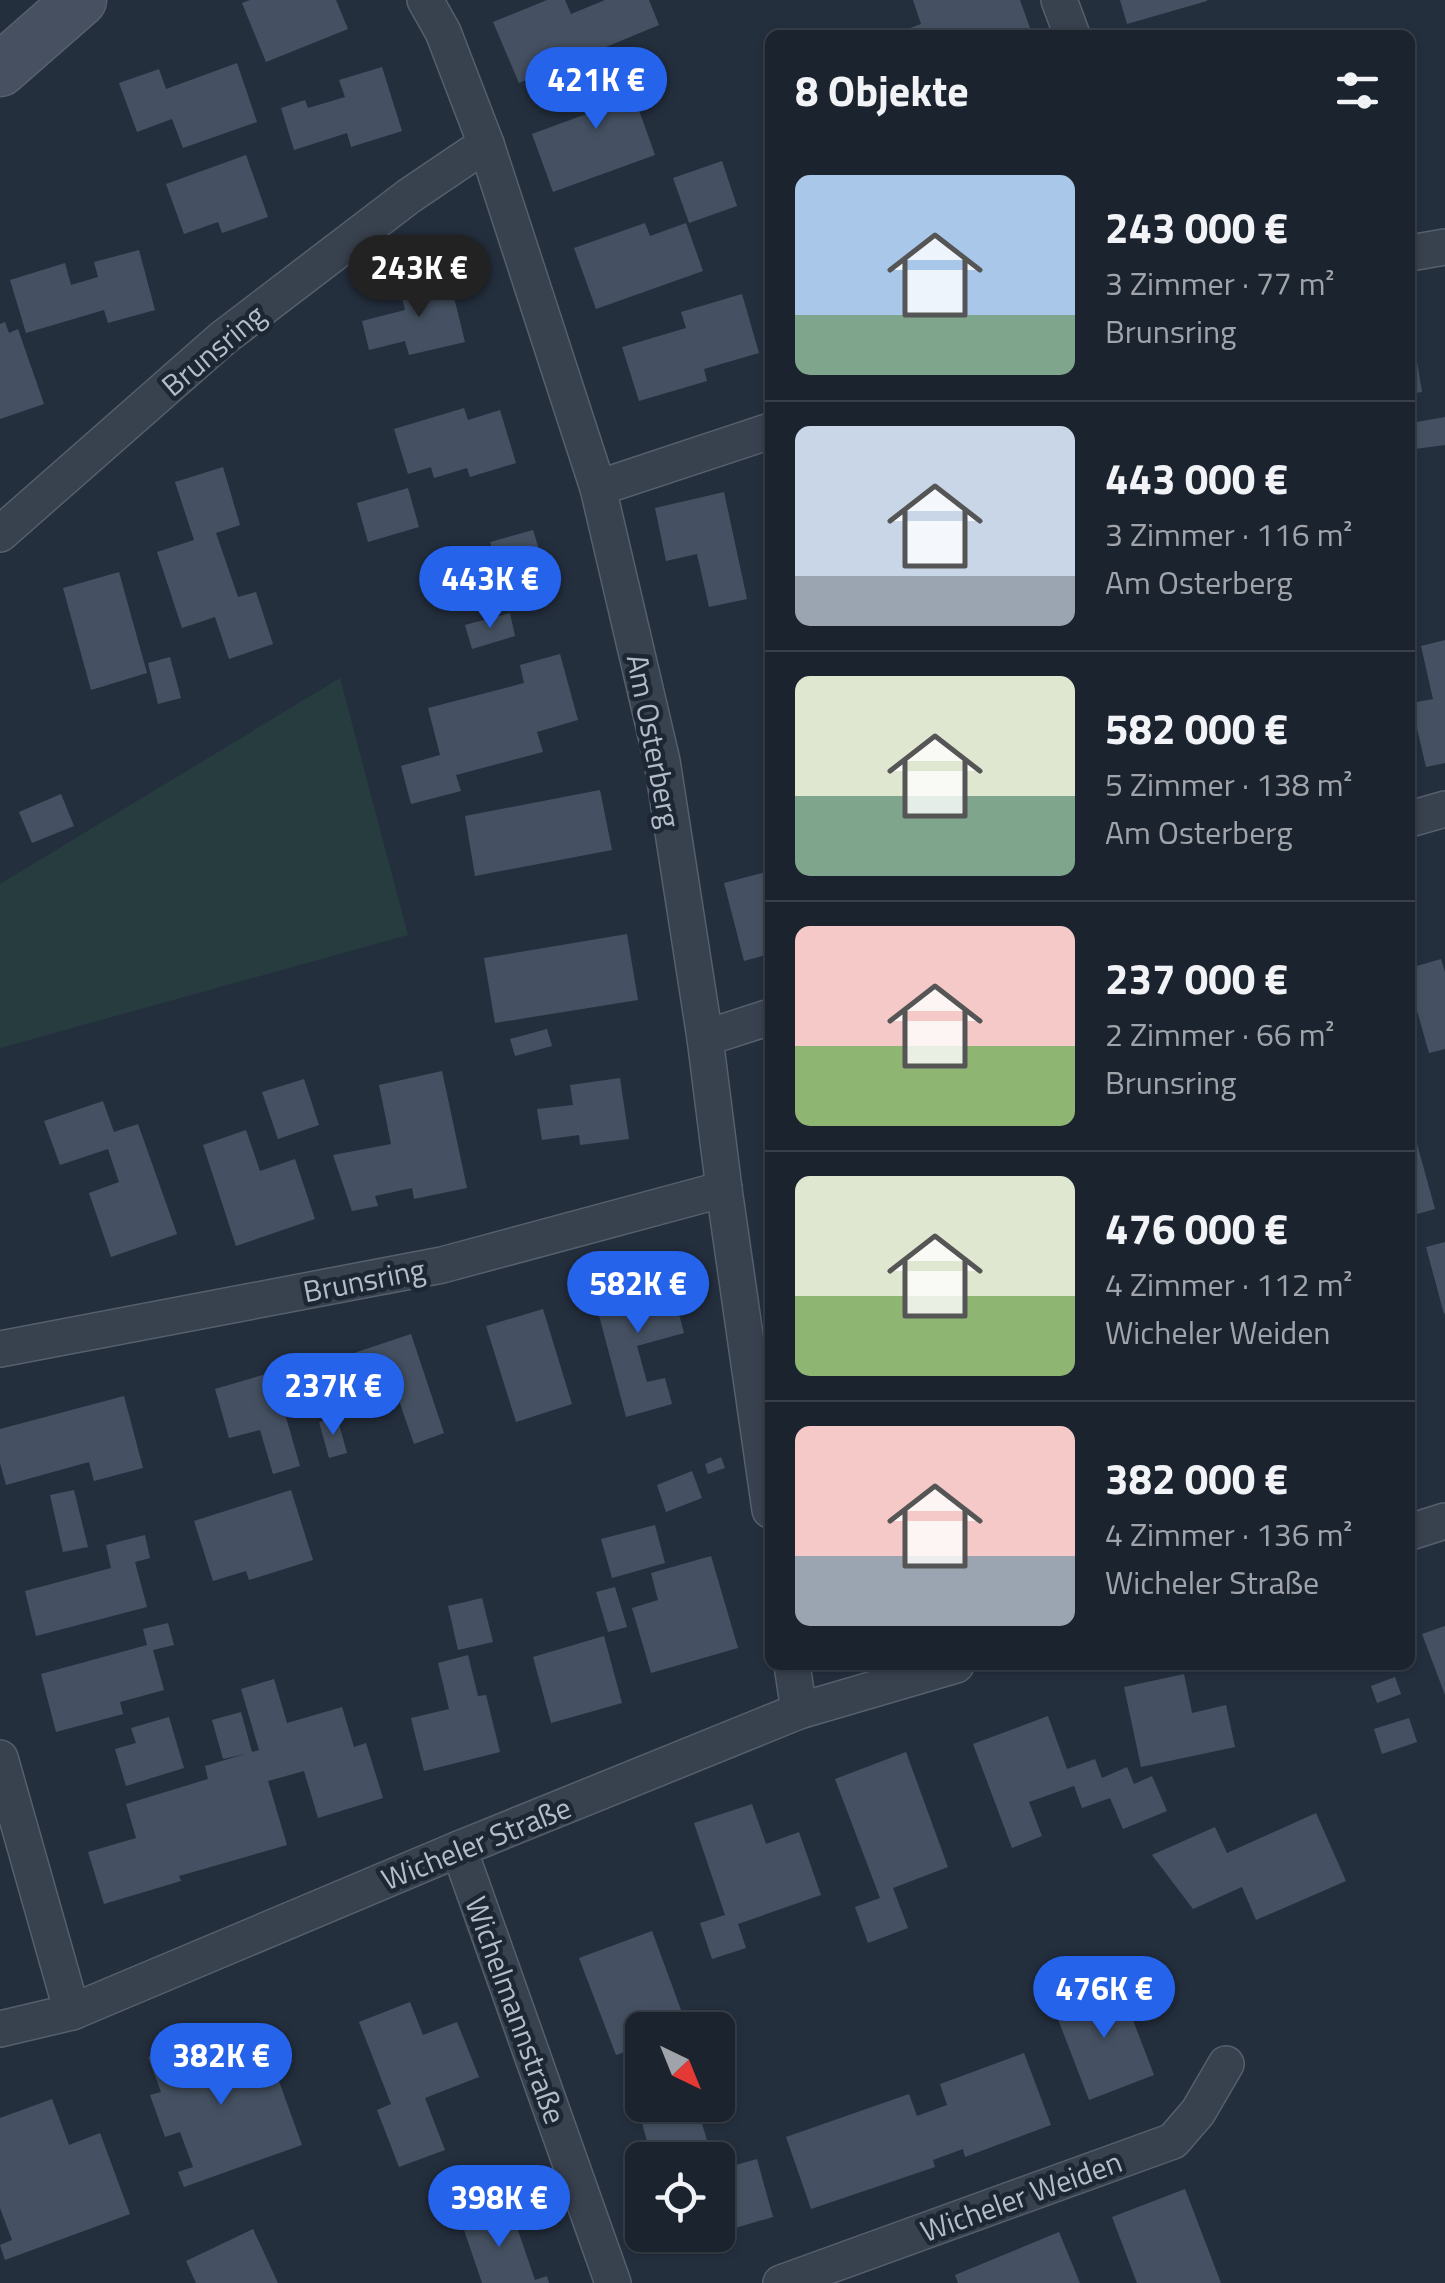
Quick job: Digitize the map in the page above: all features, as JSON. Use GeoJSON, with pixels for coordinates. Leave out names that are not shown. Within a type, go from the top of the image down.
{"type":"FeatureCollection","features":[{"type":"Feature","properties":{"kind":"street"},"geometry":{"type":"LineString","coordinates":[[0,70],[80,0]]}},
{"type":"Feature","properties":{"kind":"street","name":"Am Osterberg"},"geometry":{"type":"LineString","coordinates":[[425,0],[443,32],[486,144],[598,488],[662,761],[705,1038],[765,1475]]}},
{"type":"Feature","properties":{"kind":"street"},"geometry":{"type":"LineString","coordinates":[[1059,0],[1070,30]]}},
{"type":"Feature","properties":{"kind":"street","name":"Brunsring"},"geometry":{"type":"LineString","coordinates":[[0,534],[223,338],[410,196],[486,144]]}},
{"type":"Feature","properties":{"kind":"street"},"geometry":{"type":"LineString","coordinates":[[1415,252],[1445,247]]}},
{"type":"Feature","properties":{"kind":"street"},"geometry":{"type":"LineString","coordinates":[[598,488],[765,432]]}},
{"type":"Feature","properties":{"kind":"street"},"geometry":{"type":"LineString","coordinates":[[1415,818],[1445,809]]}},
{"type":"Feature","properties":{"kind":"street"},"geometry":{"type":"LineString","coordinates":[[705,1038],[765,1019]]}},
{"type":"Feature","properties":{"kind":"street","name":"Brunsring"},"geometry":{"type":"LineString","coordinates":[[0,1350],[442,1265],[724,1189]]}},
{"type":"Feature","properties":{"kind":"street"},"geometry":{"type":"LineString","coordinates":[[1415,1530],[1445,1521]]}},
{"type":"Feature","properties":{"kind":"street"},"geometry":{"type":"LineString","coordinates":[[793,1670],[799,1711]]}},
{"type":"Feature","properties":{"kind":"street","name":"Wicheler Straße"},"geometry":{"type":"LineString","coordinates":[[0,2030],[72,2012],[799,1711],[939,1670]]}},
{"type":"Feature","properties":{"kind":"street"},"geometry":{"type":"LineString","coordinates":[[0,1758],[72,2012]]}},
{"type":"Feature","properties":{"kind":"street","name":"Wichelmannstraße"},"geometry":{"type":"LineString","coordinates":[[459,1850],[613,2283]]}},
{"type":"Feature","properties":{"kind":"street","name":"Wicheler Weiden"},"geometry":{"type":"LineString","coordinates":[[781,2283],[1173,2141],[1198,2112],[1226,2064]]}},
{"type":"Feature","properties":{"kind":"green space"},"geometry":{"type":"Polygon","coordinates":[[[340,678],[408,935],[0,1048],[0,884],[340,678]]]}},
{"type":"Feature","properties":{"kind":"building"},"geometry":{"type":"Polygon","coordinates":[[[336,0],[348,29],[266,62],[242,3],[336,0]]]}},
{"type":"Feature","properties":{"kind":"building"},"geometry":{"type":"Polygon","coordinates":[[[547,0],[565,0],[571,14],[605,0],[649,0],[659,25],[519,83],[493,22],[547,0]]]}},
{"type":"Feature","properties":{"kind":"building"},"geometry":{"type":"Polygon","coordinates":[[[913,0],[1020,0],[1030,28],[905,30],[921,24],[913,0]]]}},
{"type":"Feature","properties":{"kind":"building"},"geometry":{"type":"Polygon","coordinates":[[[1120,0],[1207,0],[1207,1],[1127,24],[1120,0]]]}},
{"type":"Feature","properties":{"kind":"building"},"geometry":{"type":"Polygon","coordinates":[[[621,60],[655,155],[553,192],[532,134],[589,113],[576,76],[621,60]]]}},
{"type":"Feature","properties":{"kind":"building"},"geometry":{"type":"Polygon","coordinates":[[[237,63],[257,122],[183,148],[172,119],[137,132],[119,83],[159,69],[166,89],[237,63]]]}},
{"type":"Feature","properties":{"kind":"building"},"geometry":{"type":"Polygon","coordinates":[[[382,67],[402,131],[351,147],[347,133],[294,150],[281,108],[305,100],[308,108],[345,97],[339,80],[382,67]]]}},
{"type":"Feature","properties":{"kind":"building"},"geometry":{"type":"Polygon","coordinates":[[[246,155],[268,217],[222,233],[218,222],[184,234],[166,184],[246,155]]]}},
{"type":"Feature","properties":{"kind":"building"},"geometry":{"type":"Polygon","coordinates":[[[722,161],[737,206],[689,223],[673,178],[722,161]]]}},
{"type":"Feature","properties":{"kind":"building"},"geometry":{"type":"Polygon","coordinates":[[[645,223],[650,236],[686,223],[703,271],[596,309],[574,248],[645,223]]]}},
{"type":"Feature","properties":{"kind":"building"},"geometry":{"type":"Polygon","coordinates":[[[139,250],[155,310],[108,323],[104,310],[26,333],[10,280],[65,263],[71,285],[98,277],[94,262],[139,250]]]}},
{"type":"Feature","properties":{"kind":"building"},"geometry":{"type":"Polygon","coordinates":[[[449,277],[465,342],[409,355],[405,341],[369,350],[362,321],[405,310],[400,289],[449,277]]]}},
{"type":"Feature","properties":{"kind":"building"},"geometry":{"type":"Polygon","coordinates":[[[742,294],[759,353],[704,369],[707,381],[639,401],[622,347],[686,328],[681,312],[742,294]]]}},
{"type":"Feature","properties":{"kind":"building"},"geometry":{"type":"Polygon","coordinates":[[[5,322],[9,333],[18,329],[44,404],[0,419],[0,324],[5,322]]]}},
{"type":"Feature","properties":{"kind":"building"},"geometry":{"type":"Polygon","coordinates":[[[1415,349],[1422,392],[1415,393],[1415,349]]]}},
{"type":"Feature","properties":{"kind":"building"},"geometry":{"type":"Polygon","coordinates":[[[464,408],[468,420],[500,410],[516,463],[470,477],[467,468],[434,478],[431,467],[408,474],[394,429],[464,408]]]}},
{"type":"Feature","properties":{"kind":"building"},"geometry":{"type":"Polygon","coordinates":[[[1445,417],[1445,445],[1415,449],[1415,422],[1445,417]]]}},
{"type":"Feature","properties":{"kind":"building"},"geometry":{"type":"Polygon","coordinates":[[[223,467],[240,525],[216,533],[238,597],[256,592],[273,644],[229,659],[215,617],[182,628],[157,552],[194,540],[175,482],[223,467]]]}},
{"type":"Feature","properties":{"kind":"building"},"geometry":{"type":"Polygon","coordinates":[[[408,488],[419,527],[368,542],[357,503],[408,488]]]}},
{"type":"Feature","properties":{"kind":"building"},"geometry":{"type":"Polygon","coordinates":[[[724,492],[747,599],[709,607],[697,554],[666,561],[655,508],[724,492]]]}},
{"type":"Feature","properties":{"kind":"building"},"geometry":{"type":"Polygon","coordinates":[[[533,530],[553,595],[506,608],[502,593],[450,608],[441,574],[495,559],[490,542],[533,530]]]}},
{"type":"Feature","properties":{"kind":"building"},"geometry":{"type":"Polygon","coordinates":[[[119,572],[147,673],[91,690],[63,588],[119,572]]]}},
{"type":"Feature","properties":{"kind":"building"},"geometry":{"type":"Polygon","coordinates":[[[510,613],[515,636],[472,649],[465,625],[510,613]]]}},
{"type":"Feature","properties":{"kind":"building"},"geometry":{"type":"Polygon","coordinates":[[[1445,640],[1445,763],[1426,767],[1415,702],[1433,699],[1421,646],[1445,640]]]}},
{"type":"Feature","properties":{"kind":"building"},"geometry":{"type":"Polygon","coordinates":[[[560,654],[578,720],[537,732],[543,752],[456,775],[461,791],[411,804],[401,766],[440,755],[428,708],[524,683],[520,665],[560,654]]]}},
{"type":"Feature","properties":{"kind":"building"},"geometry":{"type":"Polygon","coordinates":[[[170,657],[181,698],[158,704],[148,663],[170,657]]]}},
{"type":"Feature","properties":{"kind":"building"},"geometry":{"type":"Polygon","coordinates":[[[600,790],[612,850],[475,876],[465,816],[600,790]]]}},
{"type":"Feature","properties":{"kind":"building"},"geometry":{"type":"Polygon","coordinates":[[[61,794],[74,826],[32,843],[19,812],[61,794]]]}},
{"type":"Feature","properties":{"kind":"building"},"geometry":{"type":"Polygon","coordinates":[[[765,872],[765,955],[744,961],[724,883],[765,872]]]}},
{"type":"Feature","properties":{"kind":"building"},"geometry":{"type":"Polygon","coordinates":[[[627,934],[638,1000],[495,1023],[484,958],[627,934]]]}},
{"type":"Feature","properties":{"kind":"building"},"geometry":{"type":"Polygon","coordinates":[[[1441,959],[1445,972],[1445,1049],[1429,1053],[1415,1004],[1415,967],[1441,959]]]}},
{"type":"Feature","properties":{"kind":"building"},"geometry":{"type":"Polygon","coordinates":[[[547,1029],[552,1046],[515,1056],[510,1039],[547,1029]]]}},
{"type":"Feature","properties":{"kind":"building"},"geometry":{"type":"Polygon","coordinates":[[[442,1071],[467,1188],[414,1199],[412,1188],[375,1196],[378,1206],[352,1211],[333,1155],[391,1144],[379,1085],[442,1071]]]}},
{"type":"Feature","properties":{"kind":"building"},"geometry":{"type":"Polygon","coordinates":[[[620,1078],[629,1139],[580,1145],[579,1135],[542,1140],[537,1109],[573,1105],[570,1085],[620,1078]]]}},
{"type":"Feature","properties":{"kind":"building"},"geometry":{"type":"Polygon","coordinates":[[[304,1079],[319,1125],[278,1139],[262,1092],[304,1079]]]}},
{"type":"Feature","properties":{"kind":"building"},"geometry":{"type":"Polygon","coordinates":[[[103,1101],[114,1132],[138,1124],[177,1234],[111,1257],[89,1193],[119,1182],[108,1149],[60,1165],[44,1121],[103,1101]]]}},
{"type":"Feature","properties":{"kind":"building"},"geometry":{"type":"Polygon","coordinates":[[[246,1130],[260,1171],[295,1159],[315,1219],[236,1246],[203,1145],[246,1130]]]}},
{"type":"Feature","properties":{"kind":"building"},"geometry":{"type":"Polygon","coordinates":[[[1415,1136],[1435,1209],[1415,1215],[1415,1136]]]}},
{"type":"Feature","properties":{"kind":"building"},"geometry":{"type":"Polygon","coordinates":[[[1445,1242],[1445,1313],[1444,1314],[1426,1247],[1445,1242]]]}},
{"type":"Feature","properties":{"kind":"building"},"geometry":{"type":"Polygon","coordinates":[[[668,1272],[684,1333],[637,1346],[647,1382],[665,1378],[672,1404],[626,1417],[593,1293],[668,1272]]]}},
{"type":"Feature","properties":{"kind":"building"},"geometry":{"type":"Polygon","coordinates":[[[543,1309],[572,1404],[516,1422],[486,1326],[543,1309]]]}},
{"type":"Feature","properties":{"kind":"building"},"geometry":{"type":"Polygon","coordinates":[[[411,1334],[444,1433],[414,1444],[396,1392],[367,1403],[351,1354],[411,1334]]]}},
{"type":"Feature","properties":{"kind":"building"},"geometry":{"type":"Polygon","coordinates":[[[273,1372],[300,1466],[273,1474],[260,1430],[229,1438],[215,1389],[273,1372]]]}},
{"type":"Feature","properties":{"kind":"building"},"geometry":{"type":"Polygon","coordinates":[[[124,1396],[143,1468],[94,1481],[89,1462],[6,1485],[0,1463],[0,1429],[124,1396]]]}},
{"type":"Feature","properties":{"kind":"building"},"geometry":{"type":"Polygon","coordinates":[[[337,1417],[347,1453],[329,1458],[319,1422],[337,1417]]]}},
{"type":"Feature","properties":{"kind":"building"},"geometry":{"type":"Polygon","coordinates":[[[721,1457],[725,1468],[708,1474],[705,1464],[721,1457]]]}},
{"type":"Feature","properties":{"kind":"building"},"geometry":{"type":"Polygon","coordinates":[[[692,1471],[702,1498],[666,1512],[657,1485],[692,1471]]]}},
{"type":"Feature","properties":{"kind":"building"},"geometry":{"type":"Polygon","coordinates":[[[74,1490],[88,1547],[63,1552],[50,1495],[74,1490]]]}},
{"type":"Feature","properties":{"kind":"building"},"geometry":{"type":"Polygon","coordinates":[[[291,1490],[313,1560],[249,1580],[246,1571],[213,1581],[194,1521],[291,1490]]]}},
{"type":"Feature","properties":{"kind":"building"},"geometry":{"type":"Polygon","coordinates":[[[655,1525],[665,1563],[612,1578],[601,1539],[655,1525]]]}},
{"type":"Feature","properties":{"kind":"building"},"geometry":{"type":"Polygon","coordinates":[[[145,1535],[150,1558],[135,1562],[147,1607],[36,1636],[25,1591],[111,1568],[106,1545],[145,1535]]]}},
{"type":"Feature","properties":{"kind":"building"},"geometry":{"type":"Polygon","coordinates":[[[711,1556],[738,1648],[651,1673],[632,1608],[658,1600],[651,1573],[711,1556]]]}},
{"type":"Feature","properties":{"kind":"building"},"geometry":{"type":"Polygon","coordinates":[[[615,1587],[627,1627],[608,1632],[596,1592],[615,1587]]]}},
{"type":"Feature","properties":{"kind":"building"},"geometry":{"type":"Polygon","coordinates":[[[482,1598],[493,1642],[458,1650],[448,1606],[482,1598]]]}},
{"type":"Feature","properties":{"kind":"building"},"geometry":{"type":"Polygon","coordinates":[[[168,1623],[174,1645],[153,1650],[164,1690],[120,1702],[123,1714],[56,1732],[41,1674],[147,1645],[143,1629],[168,1623]]]}},
{"type":"Feature","properties":{"kind":"building"},"geometry":{"type":"Polygon","coordinates":[[[1445,1626],[1445,1695],[1422,1634],[1445,1626]]]}},
{"type":"Feature","properties":{"kind":"building"},"geometry":{"type":"Polygon","coordinates":[[[604,1636],[622,1703],[551,1723],[533,1657],[604,1636]]]}},
{"type":"Feature","properties":{"kind":"building"},"geometry":{"type":"Polygon","coordinates":[[[468,1655],[478,1696],[486,1695],[500,1752],[424,1771],[411,1718],[449,1709],[438,1663],[468,1655]]]}},
{"type":"Feature","properties":{"kind":"building"},"geometry":{"type":"Polygon","coordinates":[[[1184,1674],[1192,1713],[1226,1705],[1235,1747],[1141,1767],[1124,1687],[1184,1674]]]}},
{"type":"Feature","properties":{"kind":"building"},"geometry":{"type":"Polygon","coordinates":[[[1395,1677],[1401,1694],[1377,1703],[1371,1686],[1395,1677]]]}},
{"type":"Feature","properties":{"kind":"building"},"geometry":{"type":"Polygon","coordinates":[[[274,1679],[287,1723],[342,1707],[354,1747],[366,1743],[383,1798],[318,1818],[304,1771],[268,1781],[287,1845],[179,1876],[181,1881],[104,1904],[88,1852],[136,1838],[126,1804],[208,1779],[205,1766],[245,1754],[223,1759],[212,1720],[241,1712],[252,1752],[259,1750],[241,1689],[274,1679]]]}},
{"type":"Feature","properties":{"kind":"building"},"geometry":{"type":"Polygon","coordinates":[[[1048,1716],[1067,1769],[1095,1759],[1102,1778],[1127,1767],[1134,1784],[1152,1776],[1167,1811],[1123,1829],[1110,1798],[1082,1808],[1074,1786],[1029,1802],[1042,1836],[1012,1848],[973,1744],[1048,1716]]]}},
{"type":"Feature","properties":{"kind":"building"},"geometry":{"type":"Polygon","coordinates":[[[169,1717],[184,1768],[126,1786],[115,1749],[136,1743],[131,1728],[169,1717]]]}},
{"type":"Feature","properties":{"kind":"building"},"geometry":{"type":"Polygon","coordinates":[[[1409,1718],[1417,1742],[1382,1754],[1374,1729],[1409,1718]]]}},
{"type":"Feature","properties":{"kind":"building"},"geometry":{"type":"Polygon","coordinates":[[[906,1752],[948,1867],[893,1888],[908,1928],[868,1943],[855,1907],[880,1898],[835,1779],[906,1752]]]}},
{"type":"Feature","properties":{"kind":"building"},"geometry":{"type":"Polygon","coordinates":[[[752,1804],[766,1844],[799,1832],[821,1895],[738,1924],[746,1948],[712,1959],[700,1923],[725,1915],[694,1823],[752,1804]]]}},
{"type":"Feature","properties":{"kind":"building"},"geometry":{"type":"Polygon","coordinates":[[[1316,1813],[1346,1881],[1256,1920],[1242,1887],[1193,1909],[1152,1855],[1215,1827],[1227,1853],[1316,1813]]]}},
{"type":"Feature","properties":{"kind":"building"},"geometry":{"type":"Polygon","coordinates":[[[652,1931],[682,2012],[625,2012],[625,2052],[616,2055],[579,1958],[652,1931]]]}},
{"type":"Feature","properties":{"kind":"building"},"geometry":{"type":"Polygon","coordinates":[[[1118,1981],[1154,2075],[1089,2100],[1053,2006],[1118,1981]]]}},
{"type":"Feature","properties":{"kind":"building"},"geometry":{"type":"Polygon","coordinates":[[[410,2002],[423,2035],[457,2022],[479,2077],[425,2098],[445,2150],[399,2167],[377,2110],[391,2104],[359,2022],[410,2002]]]}},
{"type":"Feature","properties":{"kind":"building"},"geometry":{"type":"Polygon","coordinates":[[[222,2030],[237,2072],[271,2059],[302,2145],[184,2187],[178,2172],[193,2167],[180,2132],[165,2137],[150,2095],[161,2092],[148,2057],[222,2030]]]}},
{"type":"Feature","properties":{"kind":"building"},"geometry":{"type":"Polygon","coordinates":[[[1024,2053],[1051,2125],[965,2157],[963,2149],[933,2160],[935,2167],[811,2209],[786,2137],[909,2094],[917,2116],[947,2105],[940,2084],[1024,2053]]]}},
{"type":"Feature","properties":{"kind":"building"},"geometry":{"type":"Polygon","coordinates":[[[52,2099],[69,2145],[100,2133],[130,2214],[5,2260],[0,2245],[12,2240],[0,2208],[0,2118],[52,2099]]]}},
{"type":"Feature","properties":{"kind":"building"},"geometry":{"type":"Polygon","coordinates":[[[702,2122],[708,2142],[647,2142],[642,2123],[702,2122]]]}},
{"type":"Feature","properties":{"kind":"building"},"geometry":{"type":"Polygon","coordinates":[[[757,2159],[773,2217],[735,2228],[735,2165],[757,2159]]]}},
{"type":"Feature","properties":{"kind":"building"},"geometry":{"type":"Polygon","coordinates":[[[1185,2189],[1221,2283],[1137,2283],[1112,2217],[1185,2189]]]}},
{"type":"Feature","properties":{"kind":"building"},"geometry":{"type":"Polygon","coordinates":[[[510,2207],[535,2280],[547,2276],[549,2283],[482,2283],[462,2224],[510,2207]]]}},
{"type":"Feature","properties":{"kind":"building"},"geometry":{"type":"Polygon","coordinates":[[[253,2229],[278,2283],[196,2283],[186,2261],[253,2229]]]}},
{"type":"Feature","properties":{"kind":"building"},"geometry":{"type":"Polygon","coordinates":[[[1059,2232],[1080,2283],[958,2283],[955,2275],[1059,2232]]]}}]}
